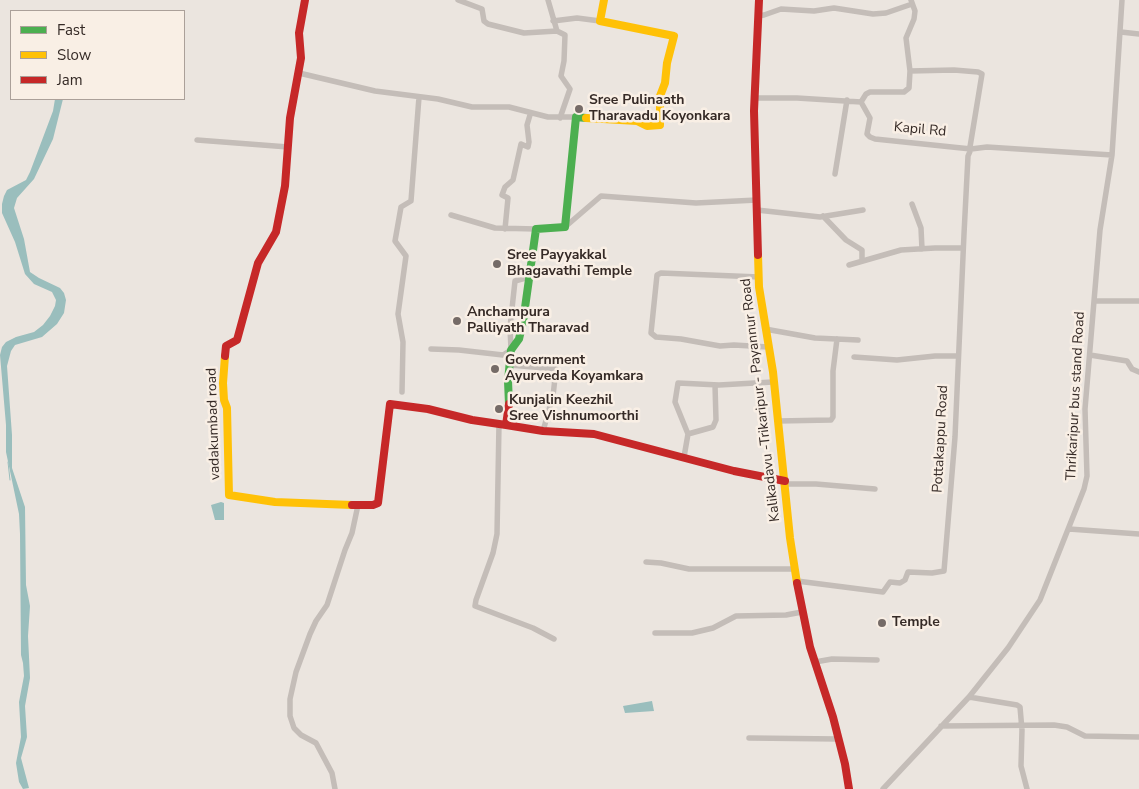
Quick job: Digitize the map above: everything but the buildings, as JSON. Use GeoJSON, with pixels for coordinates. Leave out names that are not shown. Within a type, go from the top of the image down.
{"type":"FeatureCollection","features":[{"type":"Feature","properties":{"kind":"street","name":"vadakumbad road"},"geometry":{"type":"LineString","coordinates":[[305,0],[299,34],[301,58],[290,118],[285,186],[276,232],[258,263],[237,340],[226,346],[225,351],[223,383],[224,400],[227,408],[229,495],[275,502],[373,505],[379,501],[382,454],[390,404],[428,409],[472,420],[502,424]]}},
{"type":"Feature","properties":{"kind":"street"},"geometry":{"type":"LineString","coordinates":[[458,0],[482,9],[484,21],[501,29],[524,33],[557,31],[565,35],[564,61],[561,76],[570,89],[560,118]]}},
{"type":"Feature","properties":{"kind":"street"},"geometry":{"type":"LineString","coordinates":[[548,0],[557,31]]}},
{"type":"Feature","properties":{"kind":"street"},"geometry":{"type":"LineString","coordinates":[[600,21],[604,0]]}},
{"type":"Feature","properties":{"kind":"street","name":"Kalikadavu -Trikaripur - Payannur Road"},"geometry":{"type":"LineString","coordinates":[[759,0],[754,98],[759,277],[796,581],[802,612],[838,739],[849,789]]}},
{"type":"Feature","properties":{"kind":"street","name":"Thrikaripur bus stand Road"},"geometry":{"type":"LineString","coordinates":[[883,789],[969,697],[1008,648],[1040,600],[1086,483],[1086,409],[1094,301],[1100,230],[1112,155],[1122,0]]}},
{"type":"Feature","properties":{"kind":"street"},"geometry":{"type":"LineString","coordinates":[[754,98],[797,98],[861,102],[866,94],[870,92],[907,91],[910,83],[910,71],[906,38],[914,19],[915,11],[912,2],[886,13],[873,14],[834,8],[814,11],[781,9],[758,16]]}},
{"type":"Feature","properties":{"kind":"street"},"geometry":{"type":"LineString","coordinates":[[299,73],[375,91],[438,99],[472,107],[509,107],[536,115],[560,118],[576,117],[637,121],[647,126],[660,125],[660,96],[665,83],[667,63],[674,36],[577,18],[553,21]]}},
{"type":"Feature","properties":{"kind":"street"},"geometry":{"type":"LineString","coordinates":[[1121,33],[1139,34]]}},
{"type":"Feature","properties":{"kind":"street"},"geometry":{"type":"LineString","coordinates":[[1121,33],[1130,37]]}},
{"type":"Feature","properties":{"kind":"street","name":"Pottakappu Road"},"geometry":{"type":"LineString","coordinates":[[796,581],[883,592],[890,582],[900,583],[905,580],[908,572],[932,573],[944,571],[955,437],[967,165],[982,74],[954,70],[910,71]]}},
{"type":"Feature","properties":{"kind":"street"},"geometry":{"type":"LineString","coordinates":[[402,392],[403,342],[398,314],[406,256],[395,240],[401,207],[411,201],[419,97]]}},
{"type":"Feature","properties":{"kind":"street"},"geometry":{"type":"LineString","coordinates":[[835,174],[848,100]]}},
{"type":"Feature","properties":{"kind":"street","name":"Kapil Rd"},"geometry":{"type":"LineString","coordinates":[[861,102],[870,118],[868,134],[870,137],[970,148],[987,146],[1112,155]]}},
{"type":"Feature","properties":{"kind":"street"},"geometry":{"type":"LineString","coordinates":[[505,229],[508,198],[502,196],[505,187],[513,180],[521,144],[528,147],[527,125],[530,115]]}},
{"type":"Feature","properties":{"kind":"street"},"geometry":{"type":"LineString","coordinates":[[565,227],[576,117]]}},
{"type":"Feature","properties":{"kind":"street"},"geometry":{"type":"LineString","coordinates":[[197,140],[288,147]]}},
{"type":"Feature","properties":{"kind":"street"},"geometry":{"type":"LineString","coordinates":[[451,215],[495,228],[536,229],[565,227],[601,196],[696,203],[756,200]]}},
{"type":"Feature","properties":{"kind":"street"},"geometry":{"type":"LineString","coordinates":[[912,204],[921,228],[922,249]]}},
{"type":"Feature","properties":{"kind":"street"},"geometry":{"type":"LineString","coordinates":[[757,210],[823,216],[862,210]]}},
{"type":"Feature","properties":{"kind":"street"},"geometry":{"type":"LineString","coordinates":[[823,216],[846,240],[862,250],[862,260]]}},
{"type":"Feature","properties":{"kind":"street"},"geometry":{"type":"LineString","coordinates":[[432,349],[503,355],[511,350],[519,338],[536,229]]}},
{"type":"Feature","properties":{"kind":"street"},"geometry":{"type":"LineString","coordinates":[[850,265],[901,250],[963,248]]}},
{"type":"Feature","properties":{"kind":"street"},"geometry":{"type":"LineString","coordinates":[[759,277],[661,273],[657,275],[651,333],[656,337],[681,339],[720,346],[768,347]]}},
{"type":"Feature","properties":{"kind":"street"},"geometry":{"type":"LineString","coordinates":[[529,277],[515,281],[510,326],[509,405],[502,424],[497,534],[493,554],[475,606],[533,628],[554,639]]}},
{"type":"Feature","properties":{"kind":"street"},"geometry":{"type":"LineString","coordinates":[[1094,301],[1139,301]]}},
{"type":"Feature","properties":{"kind":"street"},"geometry":{"type":"LineString","coordinates":[[765,329],[807,337],[858,340]]}},
{"type":"Feature","properties":{"kind":"street"},"geometry":{"type":"LineString","coordinates":[[778,421],[831,420],[833,417],[833,371],[837,339]]}},
{"type":"Feature","properties":{"kind":"street"},"geometry":{"type":"LineString","coordinates":[[1090,355],[1127,361],[1132,369],[1139,372]]}},
{"type":"Feature","properties":{"kind":"street"},"geometry":{"type":"LineString","coordinates":[[854,357],[897,360],[934,356],[958,356]]}},
{"type":"Feature","properties":{"kind":"street"},"geometry":{"type":"LineString","coordinates":[[510,365],[556,369],[553,396],[543,431]]}},
{"type":"Feature","properties":{"kind":"street"},"geometry":{"type":"LineString","coordinates":[[684,457],[688,434],[675,402],[678,382],[715,385],[773,382]]}},
{"type":"Feature","properties":{"kind":"street"},"geometry":{"type":"LineString","coordinates":[[688,434],[714,427],[716,420],[715,385]]}},
{"type":"Feature","properties":{"kind":"street"},"geometry":{"type":"LineString","coordinates":[[502,424],[543,431],[594,434],[785,483],[875,489]]}},
{"type":"Feature","properties":{"kind":"street"},"geometry":{"type":"LineString","coordinates":[[335,789],[332,773],[316,743],[301,735],[294,728],[290,716],[290,699],[296,672],[310,634],[316,620],[328,605],[344,550],[352,533],[358,505]]}},
{"type":"Feature","properties":{"kind":"street"},"geometry":{"type":"LineString","coordinates":[[1069,529],[1139,534]]}},
{"type":"Feature","properties":{"kind":"street"},"geometry":{"type":"LineString","coordinates":[[646,562],[690,569],[795,569]]}},
{"type":"Feature","properties":{"kind":"street"},"geometry":{"type":"LineString","coordinates":[[655,633],[692,633],[713,628],[736,616],[786,615],[802,612]]}},
{"type":"Feature","properties":{"kind":"street"},"geometry":{"type":"LineString","coordinates":[[815,662],[832,659],[877,660]]}},
{"type":"Feature","properties":{"kind":"street"},"geometry":{"type":"LineString","coordinates":[[969,697],[1017,705],[1020,708],[1022,725],[1021,766],[1027,789]]}},
{"type":"Feature","properties":{"kind":"street"},"geometry":{"type":"LineString","coordinates":[[941,726],[1063,726],[1085,736],[1139,737]]}},
{"type":"Feature","properties":{"kind":"street"},"geometry":{"type":"LineString","coordinates":[[749,738],[838,739]]}},
{"type":"Feature","properties":{"kind":"water"},"geometry":{"type":"Polygon","coordinates":[[[55,100],[63,100],[53,139],[34,179],[17,198],[14,208],[24,239],[30,272],[60,288],[66,300],[64,313],[57,324],[42,337],[15,345],[11,351],[7,366],[12,435],[12,468],[25,507],[26,585],[30,606],[28,636],[30,678],[25,706],[27,737],[21,758],[29,788],[23,789],[19,782],[16,763],[21,737],[19,702],[24,676],[21,655],[19,514],[6,452],[6,425],[0,355],[2,347],[6,342],[34,332],[43,325],[50,316],[56,300],[52,292],[34,284],[25,274],[15,242],[2,213],[2,204],[7,190],[26,180],[53,111],[55,100]]]}},
{"type":"Feature","properties":{"kind":"water"},"geometry":{"type":"Polygon","coordinates":[[[224,503],[224,520],[215,520],[211,505],[224,503]]]}},
{"type":"Feature","properties":{"kind":"water"},"geometry":{"type":"Polygon","coordinates":[[[652,701],[654,711],[625,713],[623,706],[652,701]]]}},
{"type":"Feature","properties":{"kind":"waterway"},"geometry":{"type":"LineString","coordinates":[[8,462],[10,480]]}},
{"type":"Feature","properties":{"kind":"traffic: fast"},"geometry":{"type":"LineString","coordinates":[[509,404],[508,381],[511,350],[519,339],[523,322],[536,229],[565,227],[576,117],[586,118]]}},
{"type":"Feature","properties":{"kind":"traffic: slow"},"geometry":{"type":"LineString","coordinates":[[586,118],[637,121],[647,126],[660,125],[660,96],[665,83],[667,63],[674,36],[600,21],[604,0]]}},
{"type":"Feature","properties":{"kind":"traffic: slow"},"geometry":{"type":"LineString","coordinates":[[758,255],[759,287],[773,372],[790,538],[797,583]]}},
{"type":"Feature","properties":{"kind":"traffic: slow"},"geometry":{"type":"LineString","coordinates":[[225,356],[223,383],[224,400],[227,408],[229,495],[275,502],[352,505]]}},
{"type":"Feature","properties":{"kind":"traffic: jam"},"geometry":{"type":"LineString","coordinates":[[225,356],[226,346],[237,340],[258,263],[276,232],[285,186],[290,118],[301,58],[299,33],[305,0]]}},
{"type":"Feature","properties":{"kind":"traffic: jam"},"geometry":{"type":"LineString","coordinates":[[758,255],[754,111],[759,0]]}},
{"type":"Feature","properties":{"kind":"traffic: jam"},"geometry":{"type":"LineString","coordinates":[[352,505],[373,505],[378,503],[390,404],[428,409],[472,420],[506,425]]}},
{"type":"Feature","properties":{"kind":"traffic: jam"},"geometry":{"type":"LineString","coordinates":[[509,404],[506,425],[543,431],[594,434],[734,471],[785,481]]}},
{"type":"Feature","properties":{"kind":"traffic: jam"},"geometry":{"type":"LineString","coordinates":[[797,583],[810,647],[833,717],[845,764],[849,789]]}},
{"type":"Feature","properties":{"kind":"place","name":"Sree Pulinaath Tharavadu Koyonkara"},"geometry":{"type":"Point","coordinates":[579,109]}},
{"type":"Feature","properties":{"kind":"place","name":"Sree Payyakkal Bhagavathi Temple"},"geometry":{"type":"Point","coordinates":[497,264]}},
{"type":"Feature","properties":{"kind":"place","name":"Anchampura Palliyath Tharavad"},"geometry":{"type":"Point","coordinates":[457,321]}},
{"type":"Feature","properties":{"kind":"place","name":"Government Ayurveda Koyamkara"},"geometry":{"type":"Point","coordinates":[495,369]}},
{"type":"Feature","properties":{"kind":"place","name":"Kunjalin Keezhil Sree Vishnumoorthi"},"geometry":{"type":"Point","coordinates":[499,409]}},
{"type":"Feature","properties":{"kind":"place","name":"Temple"},"geometry":{"type":"Point","coordinates":[882,623]}}]}
